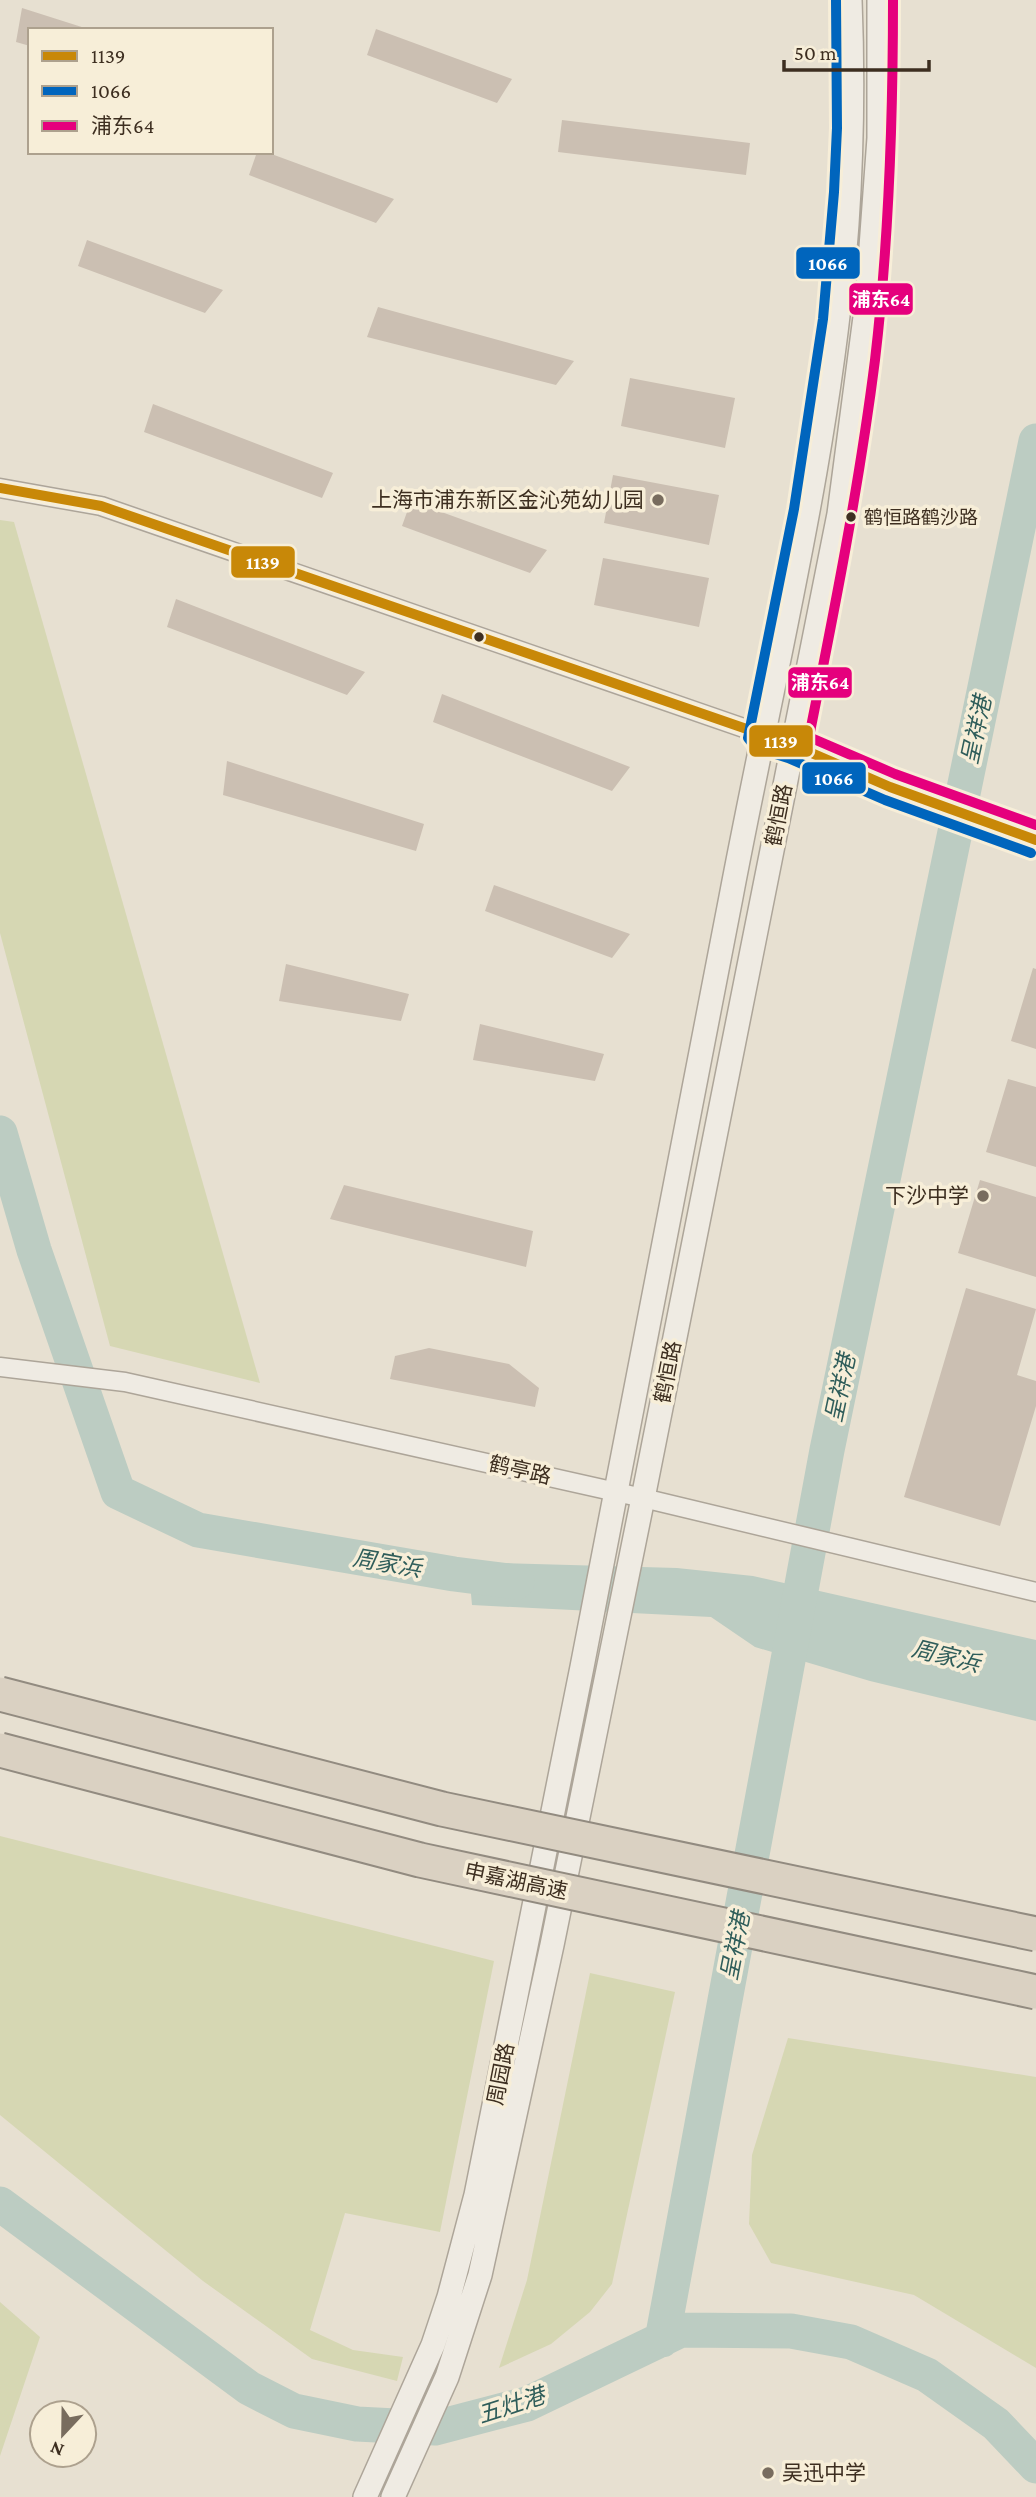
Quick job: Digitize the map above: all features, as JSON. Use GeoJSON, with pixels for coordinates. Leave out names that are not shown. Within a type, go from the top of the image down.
{"type":"FeatureCollection","features":[{"type":"Feature","properties":{"kind":"highway"},"geometry":{"type":"LineString","coordinates":[[0,1694],[442,1810],[1036,1934]]}},
{"type":"Feature","properties":{"kind":"highway","name":"申嘉湖高速"},"geometry":{"type":"LineString","coordinates":[[0,1750],[420,1860],[1036,1992]]}},
{"type":"Feature","properties":{"kind":"street","name":"鹤恒路"},"geometry":{"type":"LineString","coordinates":[[608,1537],[762,735],[808,512],[831,368],[847,223],[853,67],[850,0]]}},
{"type":"Feature","properties":{"kind":"street","name":"鹤恒路"},"geometry":{"type":"LineString","coordinates":[[633,1541],[839,514],[867,302],[879,138],[879,0]]}},
{"type":"Feature","properties":{"kind":"street"},"geometry":{"type":"LineString","coordinates":[[0,488],[101,506],[793,745],[890,787],[1032,838]]}},
{"type":"Feature","properties":{"kind":"street","name":"鹤亭路"},"geometry":{"type":"LineString","coordinates":[[0,1367],[125,1382],[643,1498],[1036,1592]]}},
{"type":"Feature","properties":{"kind":"street","name":"周园路"},"geometry":{"type":"LineString","coordinates":[[368,2491],[420,2378],[449,2297],[476,2195],[608,1537]]}},
{"type":"Feature","properties":{"kind":"street","name":"周园路"},"geometry":{"type":"LineString","coordinates":[[397,2489],[447,2377],[480,2275],[552,1945],[633,1541]]}},
{"type":"Feature","properties":{"kind":"green space"},"geometry":{"type":"Polygon","coordinates":[[[0,520],[14,522],[260,1383],[110,1346],[0,933],[0,520]]]}},
{"type":"Feature","properties":{"kind":"green space"},"geometry":{"type":"Polygon","coordinates":[[[0,1836],[494,1961],[440,2232],[345,2213],[310,2330],[353,2350],[403,2357],[397,2381],[312,2359],[203,2281],[0,2115],[0,1836]]]}},
{"type":"Feature","properties":{"kind":"green space"},"geometry":{"type":"Polygon","coordinates":[[[590,1973],[675,1992],[612,2284],[590,2312],[551,2344],[499,2368],[527,2280],[590,1973]]]}},
{"type":"Feature","properties":{"kind":"green space"},"geometry":{"type":"Polygon","coordinates":[[[788,2038],[1036,2077],[1036,2368],[914,2295],[771,2263],[749,2224],[752,2155],[788,2038]]]}},
{"type":"Feature","properties":{"kind":"green space"},"geometry":{"type":"Polygon","coordinates":[[[0,2302],[40,2337],[0,2456],[0,2302]]]}},
{"type":"Feature","properties":{"kind":"water"},"geometry":{"type":"Polygon","coordinates":[[[468,1562],[677,1568],[753,1576],[1036,1640],[1036,1721],[870,1681],[755,1647],[711,1617],[472,1605],[468,1562]]]}},
{"type":"Feature","properties":{"kind":"building"},"geometry":{"type":"Polygon","coordinates":[[[22,8],[85,28],[28,28],[28,45],[16,42],[22,8]]]}},
{"type":"Feature","properties":{"kind":"building"},"geometry":{"type":"Polygon","coordinates":[[[376,29],[512,79],[497,103],[367,55],[376,29]]]}},
{"type":"Feature","properties":{"kind":"building"},"geometry":{"type":"Polygon","coordinates":[[[562,120],[750,143],[746,175],[558,152],[562,120]]]}},
{"type":"Feature","properties":{"kind":"building"},"geometry":{"type":"Polygon","coordinates":[[[256,154],[271,154],[394,199],[376,223],[249,175],[256,154]]]}},
{"type":"Feature","properties":{"kind":"building"},"geometry":{"type":"Polygon","coordinates":[[[87,240],[223,290],[205,313],[78,266],[87,240]]]}},
{"type":"Feature","properties":{"kind":"building"},"geometry":{"type":"Polygon","coordinates":[[[378,307],[574,361],[556,385],[367,337],[378,307]]]}},
{"type":"Feature","properties":{"kind":"building"},"geometry":{"type":"Polygon","coordinates":[[[630,378],[735,398],[725,448],[621,426],[630,378]]]}},
{"type":"Feature","properties":{"kind":"building"},"geometry":{"type":"Polygon","coordinates":[[[153,404],[333,473],[322,498],[144,432],[153,404]]]}},
{"type":"Feature","properties":{"kind":"building"},"geometry":{"type":"Polygon","coordinates":[[[613,475],[719,495],[709,545],[604,523],[613,475]]]}},
{"type":"Feature","properties":{"kind":"building"},"geometry":{"type":"Polygon","coordinates":[[[411,501],[547,550],[530,573],[402,526],[411,501]]]}},
{"type":"Feature","properties":{"kind":"building"},"geometry":{"type":"Polygon","coordinates":[[[603,558],[709,578],[699,627],[594,605],[603,558]]]}},
{"type":"Feature","properties":{"kind":"building"},"geometry":{"type":"Polygon","coordinates":[[[176,599],[365,672],[347,695],[167,627],[176,599]]]}},
{"type":"Feature","properties":{"kind":"building"},"geometry":{"type":"Polygon","coordinates":[[[442,694],[630,767],[612,791],[433,722],[442,694]]]}},
{"type":"Feature","properties":{"kind":"building"},"geometry":{"type":"Polygon","coordinates":[[[227,761],[424,824],[416,851],[223,795],[227,761]]]}},
{"type":"Feature","properties":{"kind":"building"},"geometry":{"type":"Polygon","coordinates":[[[494,885],[630,934],[612,958],[485,911],[494,885]]]}},
{"type":"Feature","properties":{"kind":"building"},"geometry":{"type":"Polygon","coordinates":[[[286,964],[409,994],[401,1021],[279,1001],[286,964]]]}},
{"type":"Feature","properties":{"kind":"building"},"geometry":{"type":"Polygon","coordinates":[[[1033,968],[1036,969],[1036,1049],[1011,1041],[1033,968]]]}},
{"type":"Feature","properties":{"kind":"building"},"geometry":{"type":"Polygon","coordinates":[[[480,1024],[604,1054],[595,1081],[473,1060],[480,1024]]]}},
{"type":"Feature","properties":{"kind":"building"},"geometry":{"type":"Polygon","coordinates":[[[1008,1079],[1036,1087],[1036,1167],[986,1152],[1008,1079]]]}},
{"type":"Feature","properties":{"kind":"building"},"geometry":{"type":"Polygon","coordinates":[[[980,1180],[1036,1197],[1036,1277],[958,1253],[980,1180]]]}},
{"type":"Feature","properties":{"kind":"building"},"geometry":{"type":"Polygon","coordinates":[[[344,1185],[533,1231],[526,1267],[330,1219],[344,1185]]]}},
{"type":"Feature","properties":{"kind":"building"},"geometry":{"type":"Polygon","coordinates":[[[966,1288],[1036,1309],[1017,1375],[1036,1381],[1036,1406],[1000,1526],[904,1497],[966,1288]]]}},
{"type":"Feature","properties":{"kind":"building"},"geometry":{"type":"Polygon","coordinates":[[[429,1348],[509,1364],[539,1388],[535,1407],[390,1379],[395,1356],[429,1348]]]}},
{"type":"Feature","properties":{"kind":"waterway","name":"呈祥港"},"geometry":{"type":"LineString","coordinates":[[662,2340],[827,1450],[1036,441]]}},
{"type":"Feature","properties":{"kind":"waterway","name":"周家浜"},"geometry":{"type":"LineString","coordinates":[[0,1133],[34,1250],[118,1492],[198,1530],[454,1574],[517,1582]]}},
{"type":"Feature","properties":{"kind":"waterway","name":"五灶港"},"geometry":{"type":"LineString","coordinates":[[0,2204],[249,2388],[294,2411],[357,2424],[435,2428],[527,2404],[681,2330],[791,2331],[851,2342],[927,2375],[996,2424],[1036,2466]]}},
{"type":"Feature","properties":{"kind":"transit line","name":"1066"},"geometry":{"type":"LineString","coordinates":[[836,0],[837,128],[823,319],[794,509],[748,738],[756,748],[788,758],[885,800],[1031,853]]}},
{"type":"Feature","properties":{"kind":"transit line","name":"浦东64"},"geometry":{"type":"LineString","coordinates":[[893,0],[889,180],[875,360],[854,502],[809,737],[895,774],[1036,825]]}},
{"type":"Feature","properties":{"kind":"transit line","name":"1139"},"geometry":{"type":"LineString","coordinates":[[0,488],[101,506],[793,745],[890,787],[1036,840]]}},
{"type":"Feature","properties":{"kind":"place","name":"上海市浦东新区金沁苑幼儿园"},"geometry":{"type":"Point","coordinates":[658,500]}},
{"type":"Feature","properties":{"kind":"place","name":"鹤恒路鹤沙路"},"geometry":{"type":"Point","coordinates":[851,517]}},
{"type":"Feature","properties":{"kind":"place","name":"下沙中学"},"geometry":{"type":"Point","coordinates":[983,1196]}},
{"type":"Feature","properties":{"kind":"place","name":"吴迅中学"},"geometry":{"type":"Point","coordinates":[768,2473]}}]}
